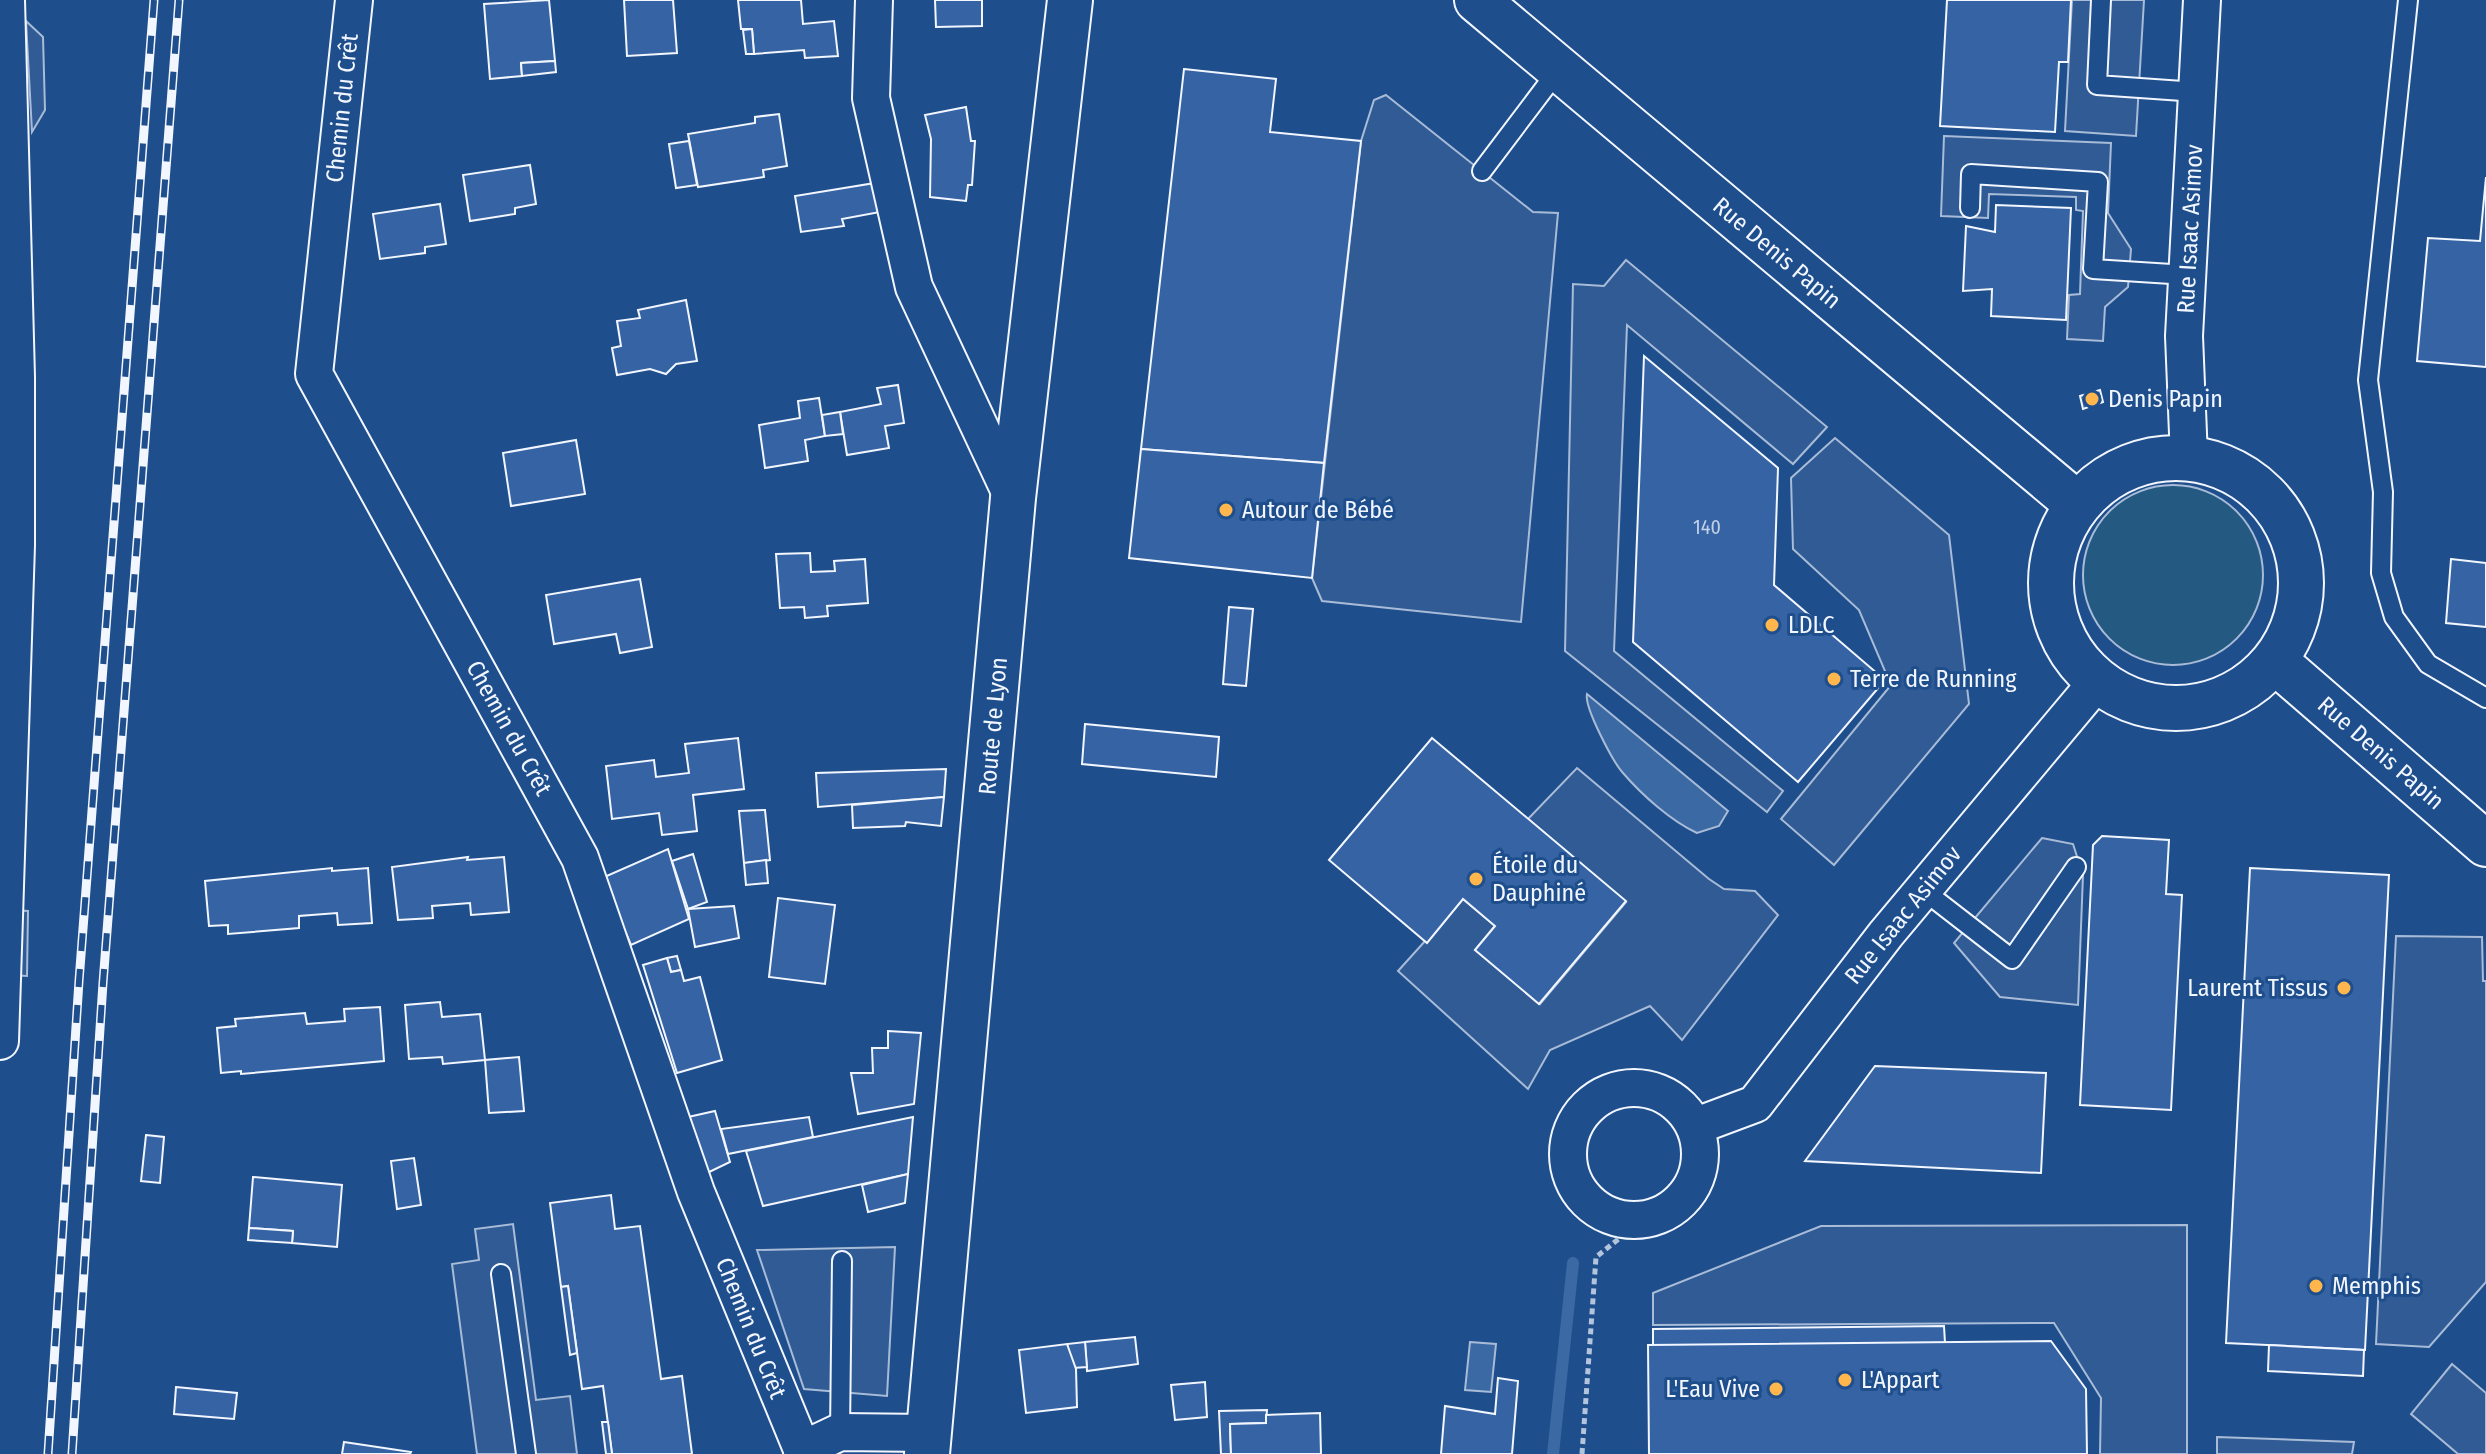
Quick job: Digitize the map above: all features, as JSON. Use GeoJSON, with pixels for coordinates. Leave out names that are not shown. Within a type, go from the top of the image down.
{"type":"FeatureCollection","features":[{"type":"Feature","properties":{"kind":"street"},"geometry":{"type":"LineString","coordinates":[[0,1041],[16,545],[8,378],[6,0]]}},
{"type":"Feature","properties":{"kind":"street","name":"Chemin du Crêt"},"geometry":{"type":"LineString","coordinates":[[354,0],[314,374],[580,858],[696,1192],[803,1452],[840,1432],[928,1443]]}},
{"type":"Feature","properties":{"kind":"street"},"geometry":{"type":"LineString","coordinates":[[874,0],[871,98],[914,287],[1013,498]]}},
{"type":"Feature","properties":{"kind":"street","name":"Route de Lyon"},"geometry":{"type":"LineString","coordinates":[[928,1443],[1013,498],[1070,0]]}},
{"type":"Feature","properties":{"kind":"street","name":"Rue Denis Papin"},"geometry":{"type":"LineString","coordinates":[[1477,0],[2077,504]]}},
{"type":"Feature","properties":{"kind":"street","name":"Rue Isaac Asimov"},"geometry":{"type":"LineString","coordinates":[[2189,458],[2184,336],[2202,0]]}},
{"type":"Feature","properties":{"kind":"street"},"geometry":{"type":"LineString","coordinates":[[2189,458],[2228,469],[2262,492],[2287,525],[2300,565],[2299,606],[2276,662],[2258,678],[2221,701],[2178,709],[2135,703],[2097,682],[2066,644],[2050,597],[2054,548],[2077,504],[2108,476],[2147,460],[2189,458]]}},
{"type":"Feature","properties":{"kind":"street","name":"Rue Denis Papin"},"geometry":{"type":"LineString","coordinates":[[2276,662],[2486,844]]}},
{"type":"Feature","properties":{"kind":"street","name":"Rue Isaac Asimov"},"geometry":{"type":"LineString","coordinates":[[1696,1126],[1755,1104],[1923,890],[2097,682]]}},
{"type":"Feature","properties":{"kind":"lane"},"geometry":{"type":"LineString","coordinates":[[2101,0],[2097,85],[2197,92]]}},
{"type":"Feature","properties":{"kind":"lane"},"geometry":{"type":"LineString","coordinates":[[2408,0],[2368,380],[2383,492],[2381,573],[2394,617],[2428,664],[2486,698]]}},
{"type":"Feature","properties":{"kind":"lane"},"geometry":{"type":"LineString","coordinates":[[1482,171],[1559,69]]}},
{"type":"Feature","properties":{"kind":"lane"},"geometry":{"type":"LineString","coordinates":[[1970,208],[1971,174],[2098,182],[2093,269],[2187,275]]}},
{"type":"Feature","properties":{"kind":"lane"},"geometry":{"type":"LineString","coordinates":[[1923,890],[2012,959],[2076,867]]}},
{"type":"Feature","properties":{"kind":"lane"},"geometry":{"type":"LineString","coordinates":[[840,1432],[842,1261]]}},
{"type":"Feature","properties":{"kind":"lane"},"geometry":{"type":"LineString","coordinates":[[501,1274],[526,1454]]}},
{"type":"Feature","properties":{"kind":"path"},"geometry":{"type":"LineString","coordinates":[[1582,1454],[1596,1257],[1621,1237]]}},
{"type":"Feature","properties":{"kind":"shaded area"},"geometry":{"type":"Polygon","coordinates":[[[2072,0],[2144,0],[2136,136],[2065,131],[2072,0]]]}},
{"type":"Feature","properties":{"kind":"shaded area"},"geometry":{"type":"Polygon","coordinates":[[[26,21],[43,37],[45,110],[32,132],[26,21]]]}},
{"type":"Feature","properties":{"kind":"shaded area"},"geometry":{"type":"Polygon","coordinates":[[[1386,95],[1533,212],[1558,213],[1521,622],[1322,601],[1312,578],[1361,141],[1374,100],[1386,95]]]}},
{"type":"Feature","properties":{"kind":"shaded area"},"geometry":{"type":"Polygon","coordinates":[[[1944,136],[2111,143],[2108,213],[2131,249],[2128,287],[2105,307],[2103,341],[2067,339],[2069,295],[2080,294],[2083,211],[2076,210],[2076,197],[1989,194],[1988,218],[1941,216],[1944,136]]]}},
{"type":"Feature","properties":{"kind":"shaded area"},"geometry":{"type":"Polygon","coordinates":[[[1626,260],[1827,427],[1793,464],[1627,325],[1614,651],[1783,791],[1767,812],[1565,651],[1573,284],[1604,286],[1626,260]]]}},
{"type":"Feature","properties":{"kind":"shaded area"},"geometry":{"type":"Polygon","coordinates":[[[1835,438],[1949,535],[1969,704],[1834,865],[1781,819],[1891,685],[1859,610],[1793,549],[1791,478],[1835,438]]]}},
{"type":"Feature","properties":{"kind":"shaded area"},"geometry":{"type":"Polygon","coordinates":[[[2173,485],[2207,492],[2237,511],[2256,541],[2263,575],[2256,609],[2237,639],[2207,658],[2173,665],[2139,658],[2109,639],[2090,609],[2083,575],[2090,541],[2109,511],[2139,492],[2173,485]]]}},
{"type":"Feature","properties":{"kind":"shaded area"},"geometry":{"type":"Polygon","coordinates":[[[1587,694],[1728,811],[1719,826],[1697,833],[1667,815],[1639,790],[1618,767],[1606,747],[1594,722],[1587,694]]]}},
{"type":"Feature","properties":{"kind":"shaded area"},"geometry":{"type":"Polygon","coordinates":[[[1577,768],[1709,879],[1724,889],[1755,891],[1778,915],[1682,1040],[1650,1006],[1550,1050],[1528,1089],[1398,971],[1463,899],[1495,926],[1475,950],[1540,1004],[1626,902],[1528,819],[1577,768]]]}},
{"type":"Feature","properties":{"kind":"shaded area"},"geometry":{"type":"Polygon","coordinates":[[[2042,838],[2073,844],[2083,875],[2078,1005],[2000,997],[1954,943],[2042,838]]]}},
{"type":"Feature","properties":{"kind":"shaded area"},"geometry":{"type":"Polygon","coordinates":[[[12,910],[28,911],[27,976],[10,975],[12,910]]]}},
{"type":"Feature","properties":{"kind":"shaded area"},"geometry":{"type":"Polygon","coordinates":[[[2396,936],[2482,937],[2483,981],[2486,981],[2486,1282],[2429,1347],[2376,1344],[2396,936]]]}},
{"type":"Feature","properties":{"kind":"shaded area"},"geometry":{"type":"Polygon","coordinates":[[[513,1224],[536,1400],[570,1396],[577,1454],[477,1454],[452,1264],[479,1260],[475,1229],[513,1224]]]}},
{"type":"Feature","properties":{"kind":"shaded area"},"geometry":{"type":"Polygon","coordinates":[[[2187,1225],[2187,1454],[2100,1454],[2101,1398],[2054,1323],[1653,1325],[1653,1293],[1821,1226],[2187,1225]]]}},
{"type":"Feature","properties":{"kind":"shaded area"},"geometry":{"type":"Polygon","coordinates":[[[895,1247],[887,1396],[804,1389],[757,1250],[895,1247]]]}},
{"type":"Feature","properties":{"kind":"shaded area"},"geometry":{"type":"Polygon","coordinates":[[[1470,1342],[1496,1344],[1491,1392],[1465,1390],[1470,1342]]]}},
{"type":"Feature","properties":{"kind":"shaded area"},"geometry":{"type":"Polygon","coordinates":[[[2452,1364],[2486,1393],[2486,1454],[2458,1454],[2411,1414],[2452,1364]]]}},
{"type":"Feature","properties":{"kind":"shaded area"},"geometry":{"type":"Polygon","coordinates":[[[2217,1437],[2354,1442],[2352,1454],[2217,1454],[2217,1437]]]}},
{"type":"Feature","properties":{"kind":"building"},"geometry":{"type":"Polygon","coordinates":[[[549,0],[555,61],[521,63],[522,76],[490,79],[484,4],[549,0]]]}},
{"type":"Feature","properties":{"kind":"building"},"geometry":{"type":"Polygon","coordinates":[[[624,0],[673,0],[677,53],[627,56],[624,0]]]}},
{"type":"Feature","properties":{"kind":"building"},"geometry":{"type":"Polygon","coordinates":[[[738,0],[801,0],[803,24],[834,21],[838,56],[805,58],[804,50],[754,54],[752,29],[741,29],[738,0]]]}},
{"type":"Feature","properties":{"kind":"building"},"geometry":{"type":"Polygon","coordinates":[[[935,0],[982,0],[982,26],[936,27],[935,0]]]}},
{"type":"Feature","properties":{"kind":"building"},"geometry":{"type":"Polygon","coordinates":[[[1947,0],[2071,0],[2068,62],[2059,62],[2055,132],[1940,126],[1947,0]]]}},
{"type":"Feature","properties":{"kind":"building"},"geometry":{"type":"Polygon","coordinates":[[[752,29],[754,54],[746,54],[743,30],[752,29]]]}},
{"type":"Feature","properties":{"kind":"building"},"geometry":{"type":"Polygon","coordinates":[[[555,61],[556,72],[522,76],[521,63],[555,61]]]}},
{"type":"Feature","properties":{"kind":"building"},"geometry":{"type":"Polygon","coordinates":[[[1184,69],[1276,79],[1270,132],[1361,141],[1324,463],[1141,449],[1184,69]]]}},
{"type":"Feature","properties":{"kind":"building"},"geometry":{"type":"Polygon","coordinates":[[[966,107],[971,141],[975,141],[972,185],[968,185],[966,201],[930,197],[931,139],[925,115],[966,107]]]}},
{"type":"Feature","properties":{"kind":"building"},"geometry":{"type":"Polygon","coordinates":[[[779,114],[787,166],[763,170],[764,177],[698,187],[688,134],[755,123],[755,117],[779,114]]]}},
{"type":"Feature","properties":{"kind":"building"},"geometry":{"type":"Polygon","coordinates":[[[689,141],[697,185],[676,188],[669,144],[689,141]]]}},
{"type":"Feature","properties":{"kind":"building"},"geometry":{"type":"Polygon","coordinates":[[[530,165],[536,204],[515,208],[515,214],[470,221],[463,175],[530,165]]]}},
{"type":"Feature","properties":{"kind":"building"},"geometry":{"type":"Polygon","coordinates":[[[2486,177],[2486,367],[2417,361],[2428,238],[2480,241],[2486,177]]]}},
{"type":"Feature","properties":{"kind":"building"},"geometry":{"type":"Polygon","coordinates":[[[875,183],[880,212],[842,219],[844,226],[801,232],[795,196],[875,183]]]}},
{"type":"Feature","properties":{"kind":"building"},"geometry":{"type":"Polygon","coordinates":[[[440,204],[446,244],[425,247],[425,253],[380,259],[373,214],[440,204]]]}},
{"type":"Feature","properties":{"kind":"building"},"geometry":{"type":"Polygon","coordinates":[[[1996,205],[2071,208],[2066,320],[1991,316],[1992,289],[1963,291],[1966,226],[1995,232],[1996,205]]]}},
{"type":"Feature","properties":{"kind":"building"},"geometry":{"type":"Polygon","coordinates":[[[686,300],[697,361],[676,364],[666,374],[650,369],[617,375],[612,348],[621,346],[617,321],[640,318],[638,310],[686,300]]]}},
{"type":"Feature","properties":{"kind":"building"},"geometry":{"type":"Polygon","coordinates":[[[1644,356],[1778,468],[1774,585],[1885,680],[1798,782],[1633,642],[1644,356]]]}},
{"type":"Feature","properties":{"kind":"building"},"geometry":{"type":"Polygon","coordinates":[[[898,385],[904,423],[885,426],[889,448],[847,455],[840,412],[881,404],[877,388],[898,385]]]}},
{"type":"Feature","properties":{"kind":"building","name":"Denis Papin"},"geometry":{"type":"Polygon","coordinates":[[[2100,390],[2103,402],[2083,409],[2080,396],[2100,390]]]}},
{"type":"Feature","properties":{"kind":"building"},"geometry":{"type":"Polygon","coordinates":[[[819,398],[825,436],[805,440],[808,461],[765,468],[759,425],[800,418],[798,401],[819,398]]]}},
{"type":"Feature","properties":{"kind":"building"},"geometry":{"type":"Polygon","coordinates":[[[840,412],[843,434],[825,436],[822,415],[840,412]]]}},
{"type":"Feature","properties":{"kind":"building"},"geometry":{"type":"Polygon","coordinates":[[[576,440],[585,494],[511,506],[503,453],[576,440]]]}},
{"type":"Feature","properties":{"kind":"building","name":"Autour de Bébé"},"geometry":{"type":"Polygon","coordinates":[[[1141,449],[1324,463],[1312,578],[1129,558],[1141,449]]]}},
{"type":"Feature","properties":{"kind":"building"},"geometry":{"type":"Polygon","coordinates":[[[810,553],[811,572],[835,571],[834,561],[865,559],[868,603],[827,606],[828,616],[805,618],[804,607],[780,608],[776,554],[810,553]]]}},
{"type":"Feature","properties":{"kind":"building"},"geometry":{"type":"Polygon","coordinates":[[[2451,559],[2486,563],[2486,627],[2446,623],[2451,559]]]}},
{"type":"Feature","properties":{"kind":"building"},"geometry":{"type":"Polygon","coordinates":[[[640,579],[652,647],[620,653],[616,634],[554,644],[546,595],[640,579]]]}},
{"type":"Feature","properties":{"kind":"building"},"geometry":{"type":"Polygon","coordinates":[[[1229,607],[1253,609],[1246,686],[1223,684],[1229,607]]]}},
{"type":"Feature","properties":{"kind":"building"},"geometry":{"type":"Polygon","coordinates":[[[1085,724],[1219,737],[1216,777],[1082,764],[1085,724]]]}},
{"type":"Feature","properties":{"kind":"building"},"geometry":{"type":"Polygon","coordinates":[[[738,738],[744,789],[693,795],[697,831],[662,835],[659,813],[612,819],[606,766],[654,760],[656,777],[689,773],[685,744],[738,738]]]}},
{"type":"Feature","properties":{"kind":"building","name":"Étoile du Dauphiné"},"geometry":{"type":"Polygon","coordinates":[[[1432,738],[1626,901],[1539,1004],[1475,950],[1495,926],[1463,899],[1427,943],[1329,860],[1432,738]]]}},
{"type":"Feature","properties":{"kind":"building"},"geometry":{"type":"Polygon","coordinates":[[[946,769],[944,797],[818,807],[816,773],[946,769]]]}},
{"type":"Feature","properties":{"kind":"building"},"geometry":{"type":"Polygon","coordinates":[[[944,797],[941,826],[906,822],[905,826],[853,828],[852,805],[944,797]]]}},
{"type":"Feature","properties":{"kind":"building"},"geometry":{"type":"Polygon","coordinates":[[[765,810],[770,860],[744,863],[739,811],[765,810]]]}},
{"type":"Feature","properties":{"kind":"building"},"geometry":{"type":"Polygon","coordinates":[[[2102,836],[2169,840],[2166,894],[2182,895],[2171,1110],[2080,1105],[2093,845],[2102,836]]]}},
{"type":"Feature","properties":{"kind":"building"},"geometry":{"type":"Polygon","coordinates":[[[668,849],[689,919],[631,945],[602,878],[668,849]]]}},
{"type":"Feature","properties":{"kind":"building"},"geometry":{"type":"Polygon","coordinates":[[[693,854],[707,902],[688,909],[672,861],[693,854]]]}},
{"type":"Feature","properties":{"kind":"building"},"geometry":{"type":"Polygon","coordinates":[[[468,857],[467,860],[504,857],[509,912],[471,915],[470,903],[432,906],[433,918],[398,920],[392,867],[468,857]]]}},
{"type":"Feature","properties":{"kind":"building"},"geometry":{"type":"Polygon","coordinates":[[[766,860],[768,883],[746,885],[744,863],[766,860]]]}},
{"type":"Feature","properties":{"kind":"building"},"geometry":{"type":"Polygon","coordinates":[[[332,868],[332,871],[368,868],[372,923],[338,925],[337,913],[299,916],[299,928],[228,934],[228,925],[209,926],[205,881],[332,868]]]}},
{"type":"Feature","properties":{"kind":"building"},"geometry":{"type":"Polygon","coordinates":[[[2250,868],[2389,875],[2365,1350],[2226,1343],[2250,868]]]}},
{"type":"Feature","properties":{"kind":"building"},"geometry":{"type":"Polygon","coordinates":[[[778,898],[835,905],[825,984],[769,977],[778,898]]]}},
{"type":"Feature","properties":{"kind":"building"},"geometry":{"type":"Polygon","coordinates":[[[734,906],[739,938],[695,947],[688,909],[734,906]]]}},
{"type":"Feature","properties":{"kind":"building"},"geometry":{"type":"Polygon","coordinates":[[[677,956],[681,970],[671,972],[667,958],[677,956]]]}},
{"type":"Feature","properties":{"kind":"building"},"geometry":{"type":"Polygon","coordinates":[[[667,958],[671,972],[681,970],[684,981],[700,977],[722,1060],[677,1073],[643,965],[667,958]]]}},
{"type":"Feature","properties":{"kind":"building"},"geometry":{"type":"Polygon","coordinates":[[[440,1002],[442,1017],[480,1014],[485,1060],[443,1064],[442,1057],[409,1059],[405,1005],[440,1002]]]}},
{"type":"Feature","properties":{"kind":"building"},"geometry":{"type":"Polygon","coordinates":[[[380,1007],[384,1061],[241,1074],[241,1071],[221,1073],[217,1028],[236,1026],[235,1019],[305,1013],[307,1024],[345,1021],[344,1009],[380,1007]]]}},
{"type":"Feature","properties":{"kind":"building"},"geometry":{"type":"Polygon","coordinates":[[[888,1031],[921,1033],[914,1104],[858,1114],[851,1073],[873,1073],[872,1048],[888,1048],[888,1031]]]}},
{"type":"Feature","properties":{"kind":"building"},"geometry":{"type":"Polygon","coordinates":[[[519,1057],[524,1111],[489,1113],[485,1060],[519,1057]]]}},
{"type":"Feature","properties":{"kind":"building"},"geometry":{"type":"Polygon","coordinates":[[[1875,1066],[2046,1073],[2041,1173],[1805,1161],[1875,1066]]]}},
{"type":"Feature","properties":{"kind":"building"},"geometry":{"type":"Polygon","coordinates":[[[715,1111],[730,1162],[703,1175],[688,1117],[715,1111]]]}},
{"type":"Feature","properties":{"kind":"building"},"geometry":{"type":"Polygon","coordinates":[[[809,1117],[813,1137],[728,1154],[721,1129],[809,1117]]]}},
{"type":"Feature","properties":{"kind":"building"},"geometry":{"type":"Polygon","coordinates":[[[913,1117],[908,1174],[763,1206],[746,1151],[913,1117]]]}},
{"type":"Feature","properties":{"kind":"building"},"geometry":{"type":"Polygon","coordinates":[[[146,1135],[164,1137],[160,1183],[141,1181],[146,1135]]]}},
{"type":"Feature","properties":{"kind":"building"},"geometry":{"type":"Polygon","coordinates":[[[414,1158],[421,1205],[397,1209],[391,1161],[414,1158]]]}},
{"type":"Feature","properties":{"kind":"building"},"geometry":{"type":"Polygon","coordinates":[[[908,1174],[905,1203],[868,1212],[862,1185],[908,1174]]]}},
{"type":"Feature","properties":{"kind":"building"},"geometry":{"type":"Polygon","coordinates":[[[253,1177],[342,1185],[337,1247],[292,1243],[293,1231],[249,1228],[253,1177]]]}},
{"type":"Feature","properties":{"kind":"building"},"geometry":{"type":"Polygon","coordinates":[[[611,1195],[615,1229],[640,1226],[661,1379],[682,1376],[692,1454],[612,1454],[603,1386],[582,1389],[568,1286],[561,1287],[550,1203],[611,1195]]]}},
{"type":"Feature","properties":{"kind":"building"},"geometry":{"type":"Polygon","coordinates":[[[249,1228],[293,1231],[292,1243],[248,1240],[249,1228]]]}},
{"type":"Feature","properties":{"kind":"building"},"geometry":{"type":"Polygon","coordinates":[[[568,1286],[577,1353],[570,1355],[561,1287],[568,1286]]]}},
{"type":"Feature","properties":{"kind":"building"},"geometry":{"type":"Polygon","coordinates":[[[1944,1326],[1945,1343],[1653,1346],[1653,1329],[1944,1326]]]}},
{"type":"Feature","properties":{"kind":"building"},"geometry":{"type":"Polygon","coordinates":[[[1135,1337],[1138,1364],[1087,1371],[1085,1342],[1135,1337]]]}},
{"type":"Feature","properties":{"kind":"building"},"geometry":{"type":"Polygon","coordinates":[[[2051,1341],[2086,1389],[2087,1454],[1649,1454],[1648,1345],[2051,1341]]]}},
{"type":"Feature","properties":{"kind":"building"},"geometry":{"type":"Polygon","coordinates":[[[1085,1342],[1087,1367],[1073,1368],[1067,1344],[1085,1342]]]}},
{"type":"Feature","properties":{"kind":"building"},"geometry":{"type":"Polygon","coordinates":[[[1067,1344],[1076,1369],[1077,1407],[1026,1413],[1019,1350],[1067,1344]]]}},
{"type":"Feature","properties":{"kind":"building"},"geometry":{"type":"Polygon","coordinates":[[[2269,1345],[2364,1350],[2363,1376],[2268,1371],[2269,1345]]]}},
{"type":"Feature","properties":{"kind":"building"},"geometry":{"type":"Polygon","coordinates":[[[1498,1378],[1518,1381],[1512,1454],[1441,1454],[1445,1406],[1495,1414],[1498,1378]]]}},
{"type":"Feature","properties":{"kind":"building"},"geometry":{"type":"Polygon","coordinates":[[[1205,1382],[1207,1417],[1175,1420],[1171,1385],[1205,1382]]]}},
{"type":"Feature","properties":{"kind":"building"},"geometry":{"type":"Polygon","coordinates":[[[176,1387],[237,1393],[234,1419],[174,1414],[176,1387]]]}},
{"type":"Feature","properties":{"kind":"building"},"geometry":{"type":"Polygon","coordinates":[[[1267,1410],[1266,1423],[1230,1424],[1231,1454],[1221,1454],[1219,1411],[1267,1410]]]}},
{"type":"Feature","properties":{"kind":"building"},"geometry":{"type":"Polygon","coordinates":[[[1320,1413],[1321,1454],[1231,1454],[1230,1424],[1266,1423],[1266,1415],[1320,1413]]]}},
{"type":"Feature","properties":{"kind":"building"},"geometry":{"type":"Polygon","coordinates":[[[602,1422],[608,1422],[612,1454],[606,1454],[602,1422]]]}},
{"type":"Feature","properties":{"kind":"building"},"geometry":{"type":"Polygon","coordinates":[[[344,1442],[411,1452],[342,1454],[344,1442]]]}},
{"type":"Feature","properties":{"kind":"waterway"},"geometry":{"type":"LineString","coordinates":[[1553,1454],[1573,1263]]}},
{"type":"Feature","properties":{"kind":"railway"},"geometry":{"type":"LineString","coordinates":[[48,1454],[79,981],[154,0]]}},
{"type":"Feature","properties":{"kind":"railway"},"geometry":{"type":"LineString","coordinates":[[72,1454],[103,983],[179,0]]}},
{"type":"Feature","properties":{"kind":"place","name":"Denis Papin"},"geometry":{"type":"Point","coordinates":[2092,399]}},
{"type":"Feature","properties":{"kind":"place","name":"Autour de Bébé"},"geometry":{"type":"Point","coordinates":[1226,510]}},
{"type":"Feature","properties":{"kind":"place","name":"LDLC"},"geometry":{"type":"Point","coordinates":[1772,625]}},
{"type":"Feature","properties":{"kind":"place","name":"Terre de Running"},"geometry":{"type":"Point","coordinates":[1834,679]}},
{"type":"Feature","properties":{"kind":"place","name":"Étoile du Dauphiné"},"geometry":{"type":"Point","coordinates":[1476,879]}},
{"type":"Feature","properties":{"kind":"place","name":"Laurent Tissus"},"geometry":{"type":"Point","coordinates":[2344,988]}},
{"type":"Feature","properties":{"kind":"place","name":"Memphis"},"geometry":{"type":"Point","coordinates":[2316,1286]}},
{"type":"Feature","properties":{"kind":"place","name":"L'Appart"},"geometry":{"type":"Point","coordinates":[1845,1380]}},
{"type":"Feature","properties":{"kind":"place","name":"L'Eau Vive"},"geometry":{"type":"Point","coordinates":[1776,1389]}}]}
